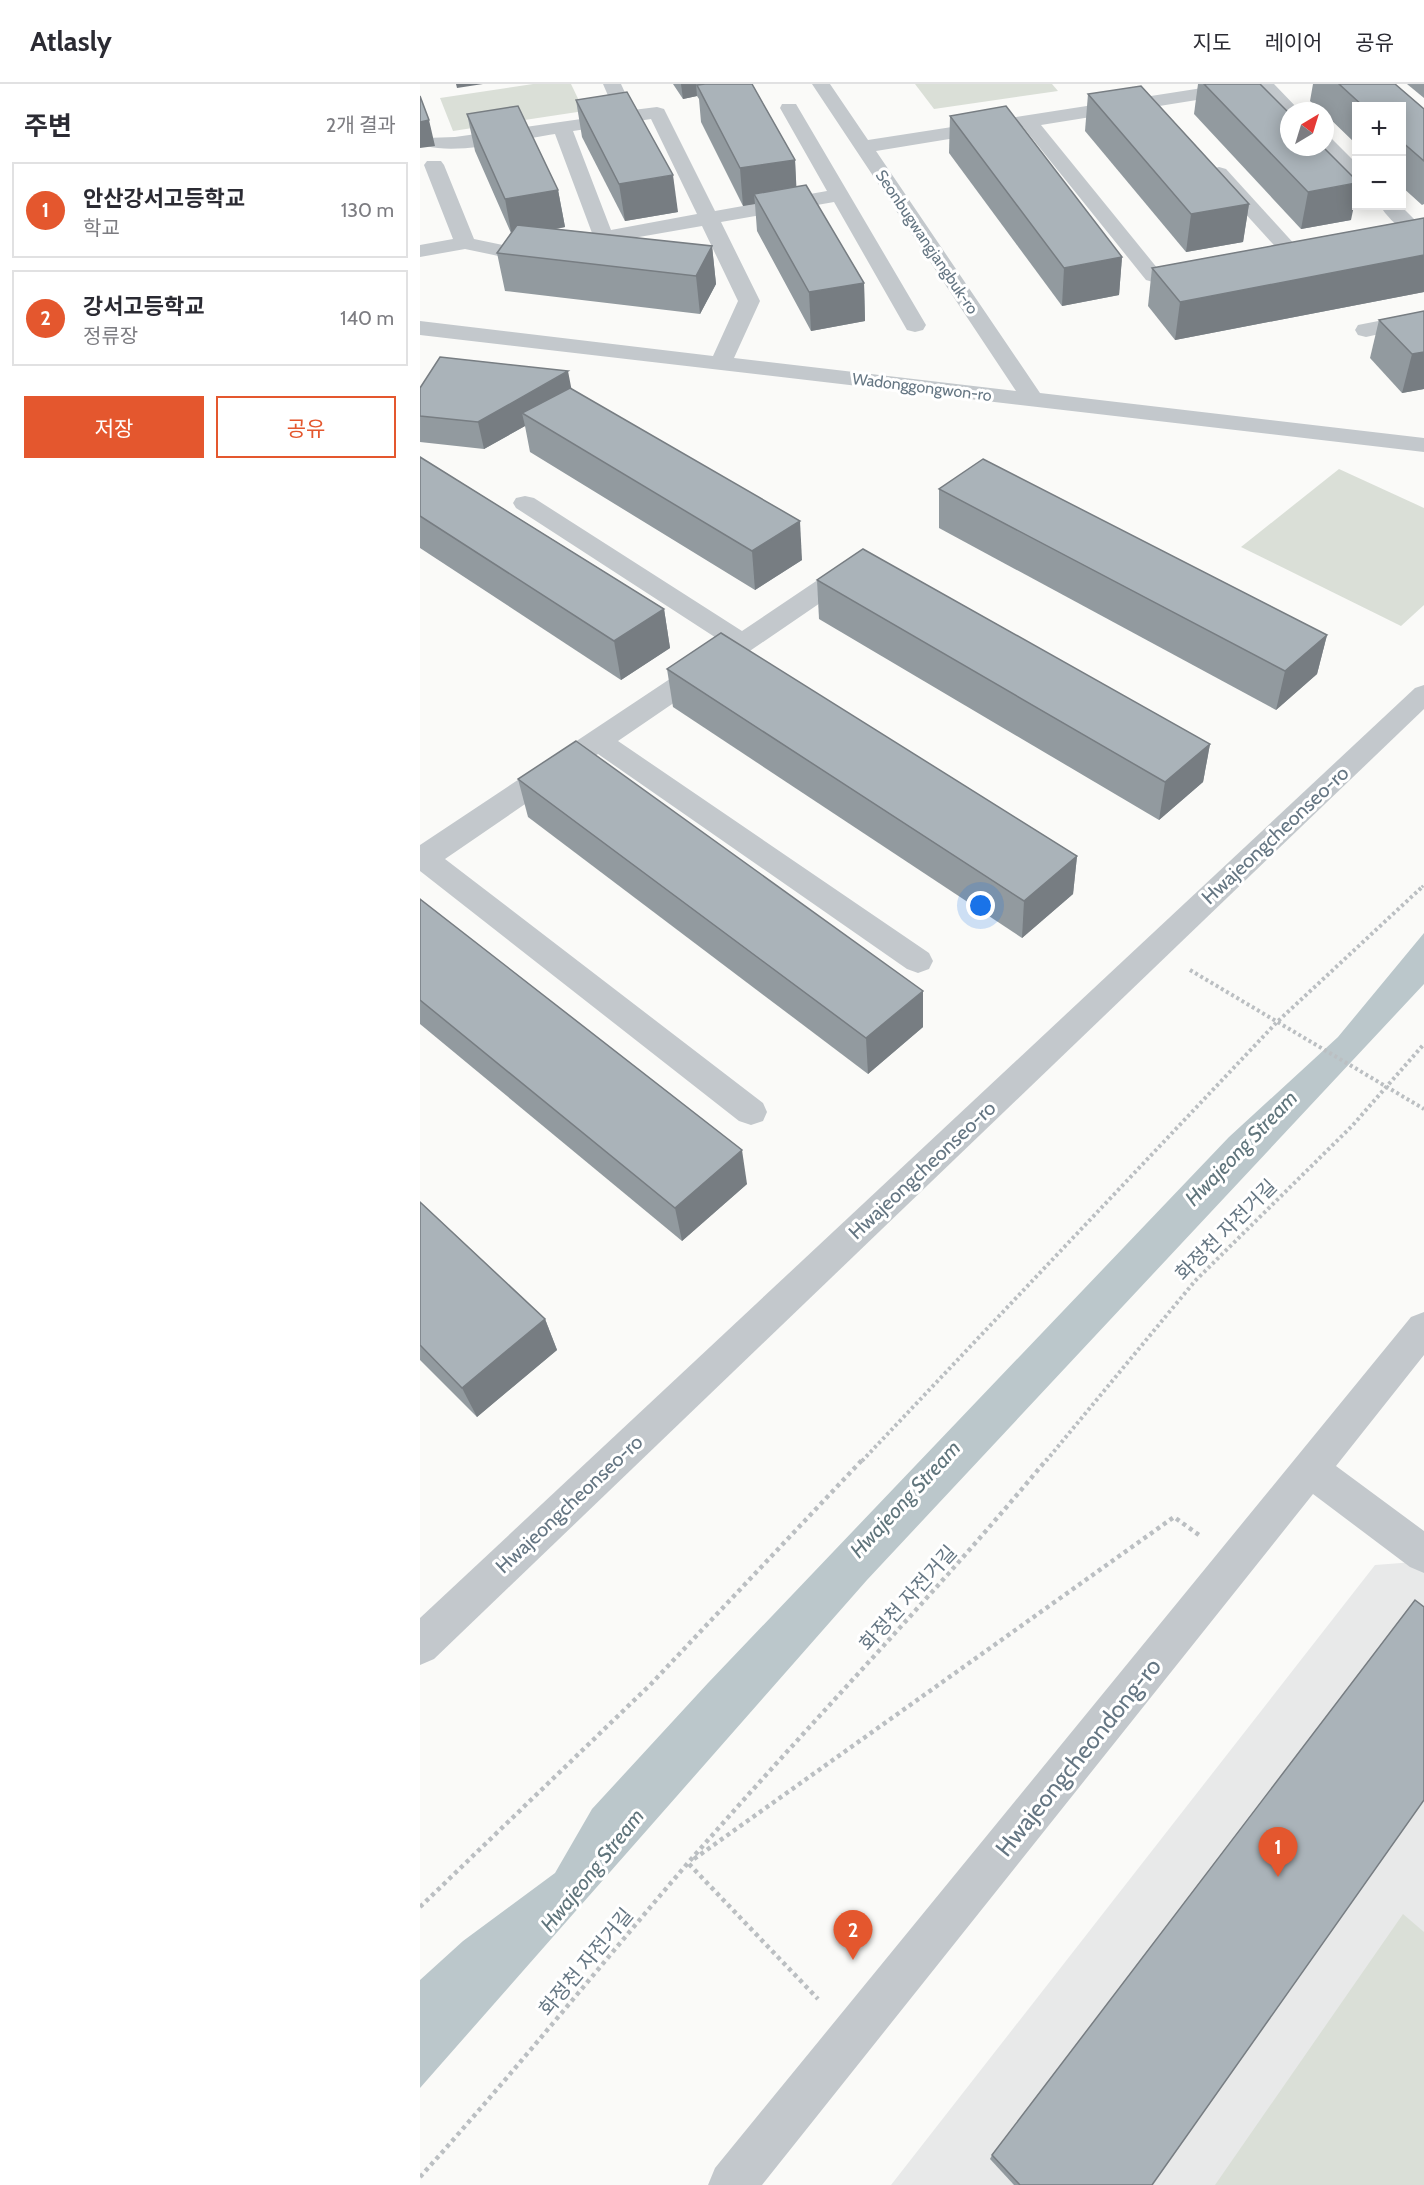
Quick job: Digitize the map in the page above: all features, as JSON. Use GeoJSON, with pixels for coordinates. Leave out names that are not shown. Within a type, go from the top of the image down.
{"type":"FeatureCollection","features":[{"type":"Feature","properties":{"kind":"street"},"geometry":{"type":"LineString","coordinates":[[612,84],[627,117]]}},
{"type":"Feature","properties":{"kind":"street","name":"Seonbugwangjangbuk-ro"},"geometry":{"type":"LineString","coordinates":[[820,84],[1034,401]]}},
{"type":"Feature","properties":{"kind":"street"},"geometry":{"type":"LineString","coordinates":[[863,147],[1263,84],[1282,102]]}},
{"type":"Feature","properties":{"kind":"street"},"geometry":{"type":"LineString","coordinates":[[1153,101],[1169,119]]}},
{"type":"Feature","properties":{"kind":"street"},"geometry":{"type":"LineString","coordinates":[[789,108],[915,326]]}},
{"type":"Feature","properties":{"kind":"street"},"geometry":{"type":"LineString","coordinates":[[433,142],[454,143],[657,113],[749,301],[721,363]]}},
{"type":"Feature","properties":{"kind":"street"},"geometry":{"type":"LineString","coordinates":[[1028,121],[1153,276],[1210,266]]}},
{"type":"Feature","properties":{"kind":"street"},"geometry":{"type":"LineString","coordinates":[[562,127],[603,236]]}},
{"type":"Feature","properties":{"kind":"street"},"geometry":{"type":"LineString","coordinates":[[1334,152],[1352,170]]}},
{"type":"Feature","properties":{"kind":"street"},"geometry":{"type":"LineString","coordinates":[[1209,163],[1290,251]]}},
{"type":"Feature","properties":{"kind":"street"},"geometry":{"type":"LineString","coordinates":[[434,165],[465,243]]}},
{"type":"Feature","properties":{"kind":"street"},"geometry":{"type":"LineString","coordinates":[[420,251],[465,243],[513,253],[840,195]]}},
{"type":"Feature","properties":{"kind":"street"},"geometry":{"type":"LineString","coordinates":[[1395,210],[1419,228]]}},
{"type":"Feature","properties":{"kind":"street"},"geometry":{"type":"LineString","coordinates":[[1392,233],[1419,228]]}},
{"type":"Feature","properties":{"kind":"street"},"geometry":{"type":"LineString","coordinates":[[1268,255],[1313,247]]}},
{"type":"Feature","properties":{"kind":"street"},"geometry":{"type":"LineString","coordinates":[[1366,330],[1424,318]]}},
{"type":"Feature","properties":{"kind":"street","name":"Wadonggongwon-ro"},"geometry":{"type":"LineString","coordinates":[[421,329],[1424,445]]}},
{"type":"Feature","properties":{"kind":"street"},"geometry":{"type":"LineString","coordinates":[[525,502],[742,643]]}},
{"type":"Feature","properties":{"kind":"street"},"geometry":{"type":"LineString","coordinates":[[751,1112],[422,858],[870,556],[881,562]]}},
{"type":"Feature","properties":{"kind":"street","name":"Hwajeongcheonseo-ro"},"geometry":{"type":"LineString","coordinates":[[420,1645],[1424,694]]}},
{"type":"Feature","properties":{"kind":"street"},"geometry":{"type":"LineString","coordinates":[[598,741],[918,961]]}},
{"type":"Feature","properties":{"kind":"street","name":"Hwajeongcheondong-ro"},"geometry":{"type":"LineString","coordinates":[[732,2185],[1424,1328]]}},
{"type":"Feature","properties":{"kind":"street"},"geometry":{"type":"LineString","coordinates":[[1310,1469],[1424,1554]]}},
{"type":"Feature","properties":{"kind":"path"},"geometry":{"type":"LineString","coordinates":[[420,1906],[651,1684],[1277,1022],[1424,885]]}},
{"type":"Feature","properties":{"kind":"path"},"geometry":{"type":"LineString","coordinates":[[1155,949],[1424,1109]]}},
{"type":"Feature","properties":{"kind":"path","name":"화정천 자전거길"},"geometry":{"type":"LineString","coordinates":[[420,2178],[688,1863],[993,1525],[1195,1281],[1352,1126],[1424,1044]]}},
{"type":"Feature","properties":{"kind":"path"},"geometry":{"type":"LineString","coordinates":[[852,2036],[688,1863],[1174,1517],[1236,1562]]}},
{"type":"Feature","properties":{"kind":"shaded area"},"geometry":{"type":"Polygon","coordinates":[[[533,84],[571,84],[584,111],[453,131],[440,98],[533,84]]]}},
{"type":"Feature","properties":{"kind":"shaded area"},"geometry":{"type":"Polygon","coordinates":[[[915,84],[1052,84],[1058,91],[934,109],[915,84]]]}},
{"type":"Feature","properties":{"kind":"shaded area"},"geometry":{"type":"Polygon","coordinates":[[[1339,469],[1424,508],[1424,605],[1401,626],[1241,547],[1339,469]]]}},
{"type":"Feature","properties":{"kind":"shaded area"},"geometry":{"type":"Polygon","coordinates":[[[1414,1562],[1424,1569],[1424,2185],[891,2185],[1375,1565],[1414,1562]]]}},
{"type":"Feature","properties":{"kind":"shaded area"},"geometry":{"type":"Polygon","coordinates":[[[1403,1914],[1424,1932],[1424,2185],[1215,2185],[1403,1914]]]}},
{"type":"Feature","properties":{"kind":"water","name":"Hwajeong Stream"},"geometry":{"type":"Polygon","coordinates":[[[1424,933],[1424,984],[867,1580],[420,2088],[420,1980],[463,1941],[555,1873],[592,1809],[708,1683],[1229,1137],[1338,1037],[1424,933]]]}},
{"type":"Feature","properties":{"kind":"building"},"geometry":{"type":"Polygon","coordinates":[[[752,84],[795,160],[740,168],[697,85],[752,84]]]}},
{"type":"Feature","properties":{"kind":"building"},"geometry":{"type":"Polygon","coordinates":[[[1204,84],[1260,84],[1280,104],[1280,156],[1332,156],[1352,176],[1352,184],[1308,192],[1204,84]]]}},
{"type":"Feature","properties":{"kind":"building"},"geometry":{"type":"Polygon","coordinates":[[[1339,84],[1395,84],[1424,109],[1424,161],[1406,145],[1406,102],[1359,102],[1339,84]]]}},
{"type":"Feature","properties":{"kind":"building"},"geometry":{"type":"Polygon","coordinates":[[[1141,86],[1249,204],[1191,214],[1088,94],[1141,86]]]}},
{"type":"Feature","properties":{"kind":"building"},"geometry":{"type":"Polygon","coordinates":[[[627,92],[673,175],[619,184],[576,100],[627,92]]]}},
{"type":"Feature","properties":{"kind":"building"},"geometry":{"type":"Polygon","coordinates":[[[420,96],[429,120],[420,122],[420,96]]]}},
{"type":"Feature","properties":{"kind":"building"},"geometry":{"type":"Polygon","coordinates":[[[518,106],[558,190],[505,199],[467,114],[518,106]]]}},
{"type":"Feature","properties":{"kind":"building"},"geometry":{"type":"Polygon","coordinates":[[[1006,106],[1122,257],[1064,268],[950,116],[1006,106]]]}},
{"type":"Feature","properties":{"kind":"building"},"geometry":{"type":"Polygon","coordinates":[[[806,185],[864,283],[809,292],[754,194],[806,185]]]}},
{"type":"Feature","properties":{"kind":"building"},"geometry":{"type":"Polygon","coordinates":[[[1424,218],[1424,255],[1180,302],[1152,268],[1424,218]]]}},
{"type":"Feature","properties":{"kind":"building"},"geometry":{"type":"Polygon","coordinates":[[[517,225],[712,246],[696,276],[497,253],[517,225]]]}},
{"type":"Feature","properties":{"kind":"building"},"geometry":{"type":"Polygon","coordinates":[[[1424,311],[1424,352],[1412,354],[1379,320],[1424,311]]]}},
{"type":"Feature","properties":{"kind":"building"},"geometry":{"type":"Polygon","coordinates":[[[440,357],[568,371],[478,422],[420,416],[420,388],[440,357]]]}},
{"type":"Feature","properties":{"kind":"building"},"geometry":{"type":"Polygon","coordinates":[[[570,388],[800,521],[752,551],[522,413],[570,388]]]}},
{"type":"Feature","properties":{"kind":"building"},"geometry":{"type":"Polygon","coordinates":[[[420,457],[664,609],[614,641],[420,516],[420,457]]]}},
{"type":"Feature","properties":{"kind":"building"},"geometry":{"type":"Polygon","coordinates":[[[983,459],[1327,635],[1285,671],[939,489],[983,459]]]}},
{"type":"Feature","properties":{"kind":"building"},"geometry":{"type":"Polygon","coordinates":[[[863,549],[1210,744],[1165,782],[817,580],[863,549]]]}},
{"type":"Feature","properties":{"kind":"building"},"geometry":{"type":"Polygon","coordinates":[[[721,633],[1077,856],[1024,901],[667,669],[721,633]]]}},
{"type":"Feature","properties":{"kind":"building"},"geometry":{"type":"Polygon","coordinates":[[[576,741],[923,991],[866,1038],[518,779],[576,741]]]}},
{"type":"Feature","properties":{"kind":"building"},"geometry":{"type":"Polygon","coordinates":[[[420,899],[742,1150],[675,1208],[420,1000],[420,899]]]}},
{"type":"Feature","properties":{"kind":"building"},"geometry":{"type":"Polygon","coordinates":[[[420,1202],[545,1319],[462,1388],[420,1345],[420,1202]]]}},
{"type":"Feature","properties":{"kind":"building"},"geometry":{"type":"Polygon","coordinates":[[[1415,1600],[1424,1607],[1424,1800],[1152,2185],[1020,2185],[992,2155],[1415,1600]]]}},
{"type":"Feature","properties":{"kind":"place","name":"안산강서고등학교"},"geometry":{"type":"Point","coordinates":[1278,1877]}},
{"type":"Feature","properties":{"kind":"place","name":"강서고등학교"},"geometry":{"type":"Point","coordinates":[853,1960]}}]}
